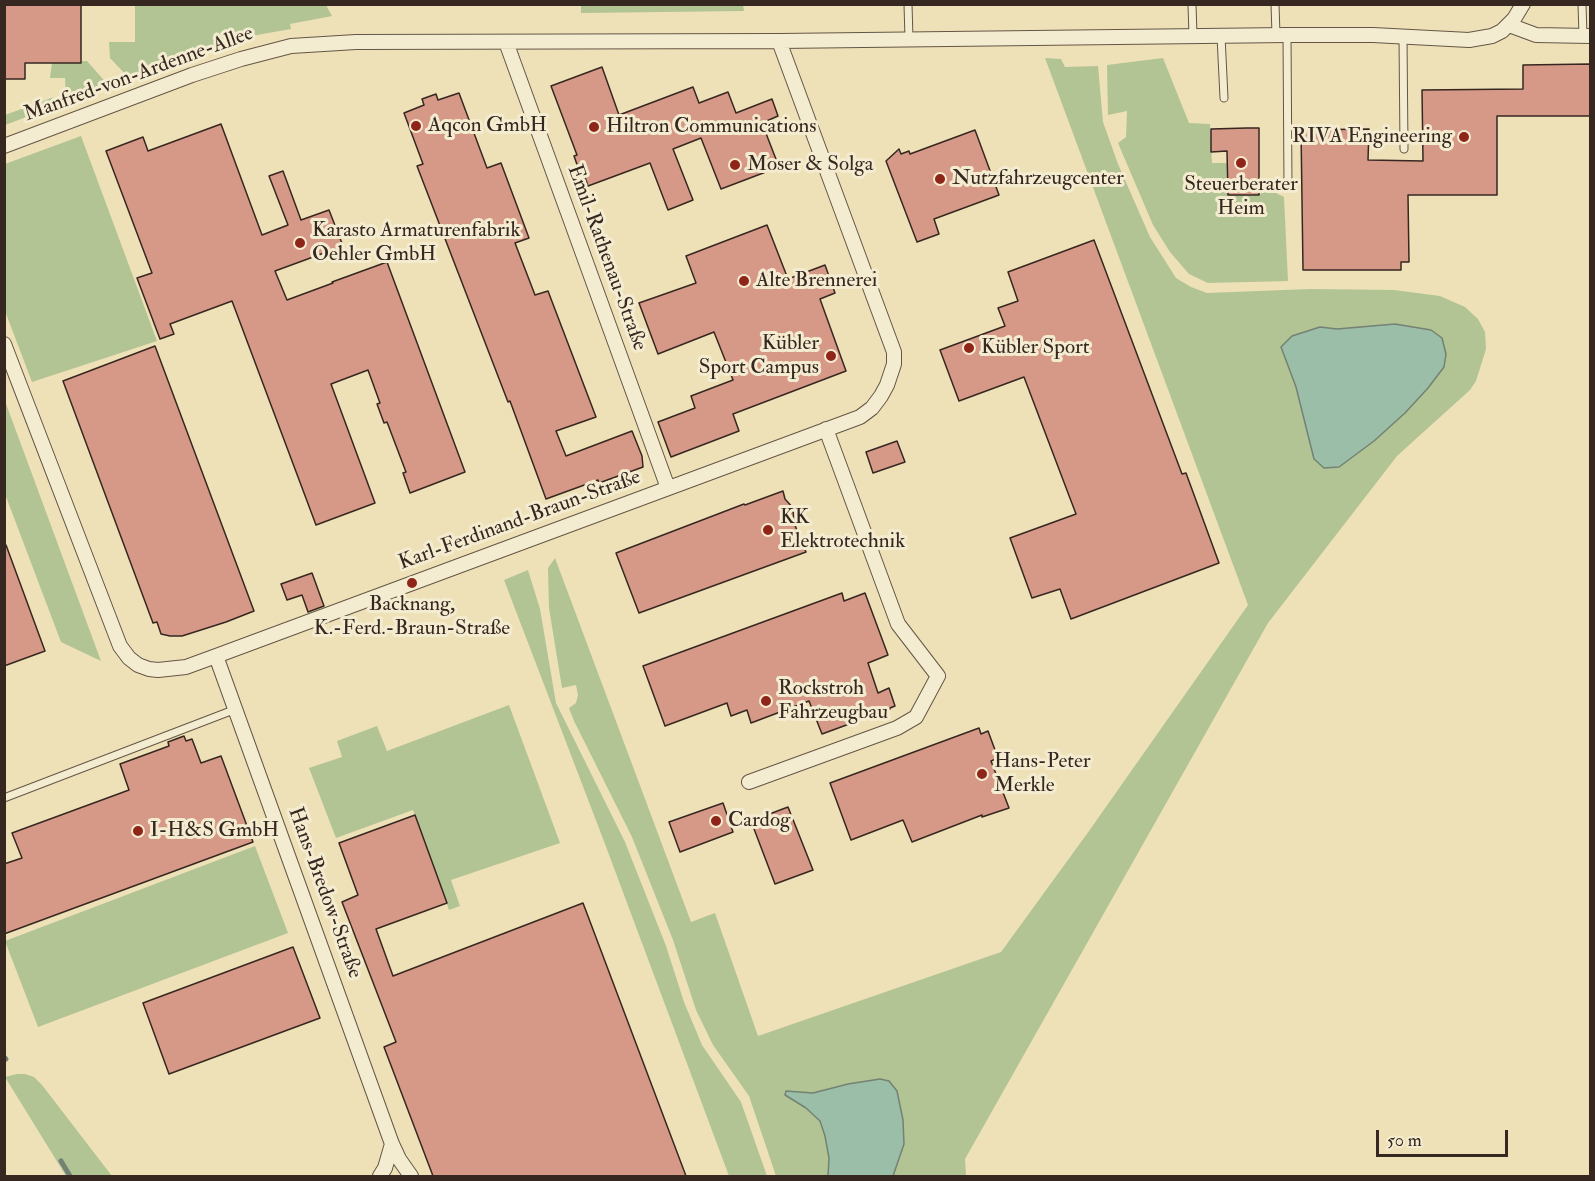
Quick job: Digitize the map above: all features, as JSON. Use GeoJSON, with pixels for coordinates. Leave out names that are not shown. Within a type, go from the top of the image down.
{"type":"FeatureCollection","features":[{"type":"Feature","properties":{"kind":"street"},"geometry":{"type":"LineString","coordinates":[[1522,4],[1518,14],[1509,25],[1536,35],[1587,36]]}},
{"type":"Feature","properties":{"kind":"street","name":"Manfred-von-Ardenne-Allee"},"geometry":{"type":"LineString","coordinates":[[4,146],[192,75],[291,46],[356,42],[779,41],[1282,35],[1469,40],[1492,36],[1509,25]]}},
{"type":"Feature","properties":{"kind":"street","name":"Karl-Ferdinand-Braun-Straße"},"geometry":{"type":"LineString","coordinates":[[4,344],[120,646],[138,665],[158,670],[186,667],[860,417],[872,408],[887,385],[894,364],[894,352],[779,41]]}},
{"type":"Feature","properties":{"kind":"street","name":"Emil-Rathenau-Straße"},"geometry":{"type":"LineString","coordinates":[[506,42],[668,488]]}},
{"type":"Feature","properties":{"kind":"street"},"geometry":{"type":"LineString","coordinates":[[749,782],[897,728],[916,717],[938,676],[898,624],[826,429]]}},
{"type":"Feature","properties":{"kind":"street","name":"Hans-Bredow-Straße"},"geometry":{"type":"LineString","coordinates":[[216,656],[392,1144],[411,1176]]}},
{"type":"Feature","properties":{"kind":"street"},"geometry":{"type":"LineString","coordinates":[[380,1176],[385,1168],[392,1144]]}},
{"type":"Feature","properties":{"kind":"lane"},"geometry":{"type":"LineString","coordinates":[[908,4],[909,39]]}},
{"type":"Feature","properties":{"kind":"lane"},"geometry":{"type":"LineString","coordinates":[[1192,4],[1193,36]]}},
{"type":"Feature","properties":{"kind":"lane"},"geometry":{"type":"LineString","coordinates":[[1275,4],[1282,35],[1288,187]]}},
{"type":"Feature","properties":{"kind":"lane"},"geometry":{"type":"LineString","coordinates":[[1582,4],[1587,36]]}},
{"type":"Feature","properties":{"kind":"lane"},"geometry":{"type":"LineString","coordinates":[[1221,36],[1224,98]]}},
{"type":"Feature","properties":{"kind":"lane"},"geometry":{"type":"LineString","coordinates":[[1403,37],[1404,149]]}},
{"type":"Feature","properties":{"kind":"lane"},"geometry":{"type":"LineString","coordinates":[[4,798],[236,709]]}},
{"type":"Feature","properties":{"kind":"shaded area"},"geometry":{"type":"Polygon","coordinates":[[[743,4],[744,11],[581,13],[581,5],[743,4]]]}},
{"type":"Feature","properties":{"kind":"shaded area"},"geometry":{"type":"Polygon","coordinates":[[[135,5],[326,5],[332,16],[290,24],[291,29],[257,35],[209,49],[129,78],[110,58],[109,42],[135,42],[135,5]]]}},
{"type":"Feature","properties":{"kind":"shaded area"},"geometry":{"type":"Polygon","coordinates":[[[1045,58],[1061,59],[1065,67],[1098,66],[1103,122],[1118,164],[1150,237],[1176,278],[1207,293],[1310,289],[1394,290],[1440,296],[1465,307],[1478,319],[1485,332],[1486,349],[1476,381],[1470,390],[1397,456],[1268,623],[965,1159],[966,1176],[893,1176],[904,1144],[903,1120],[897,1091],[848,1084],[813,1093],[786,1091],[785,1095],[806,1108],[820,1121],[829,1158],[828,1176],[776,1176],[749,1096],[713,1045],[696,1010],[673,940],[632,837],[569,708],[576,703],[578,695],[576,685],[562,688],[549,608],[548,568],[555,558],[691,922],[715,913],[758,1036],[1001,952],[1248,605],[1045,58]]]}},
{"type":"Feature","properties":{"kind":"shaded area"},"geometry":{"type":"Polygon","coordinates":[[[1163,58],[1189,123],[1210,124],[1212,163],[1227,163],[1228,195],[1259,195],[1263,192],[1276,193],[1284,197],[1288,281],[1208,283],[1189,274],[1170,252],[1153,225],[1118,143],[1126,137],[1127,111],[1108,115],[1107,65],[1163,58]]]}},
{"type":"Feature","properties":{"kind":"shaded area"},"geometry":{"type":"Polygon","coordinates":[[[87,61],[109,86],[5,125],[5,115],[51,98],[66,97],[65,78],[50,78],[52,63],[80,63],[87,61]]]}},
{"type":"Feature","properties":{"kind":"shaded area"},"geometry":{"type":"Polygon","coordinates":[[[81,136],[157,341],[32,382],[5,311],[5,164],[81,136]]]}},
{"type":"Feature","properties":{"kind":"shaded area"},"geometry":{"type":"Polygon","coordinates":[[[1395,324],[1431,330],[1442,338],[1446,354],[1444,367],[1405,413],[1374,441],[1339,467],[1324,468],[1314,459],[1296,387],[1281,347],[1292,336],[1320,327],[1337,329],[1395,324]]]}},
{"type":"Feature","properties":{"kind":"shaded area"},"geometry":{"type":"Polygon","coordinates":[[[5,401],[101,661],[61,642],[5,494],[5,401]]]}},
{"type":"Feature","properties":{"kind":"shaded area"},"geometry":{"type":"Polygon","coordinates":[[[528,570],[540,609],[556,703],[625,842],[702,1045],[741,1102],[767,1176],[729,1176],[504,580],[528,570]]]}},
{"type":"Feature","properties":{"kind":"shaded area"},"geometry":{"type":"Polygon","coordinates":[[[509,705],[560,843],[451,880],[460,906],[449,910],[413,810],[336,838],[309,768],[342,757],[337,741],[377,726],[387,751],[509,705]]]}},
{"type":"Feature","properties":{"kind":"shaded area"},"geometry":{"type":"Polygon","coordinates":[[[255,846],[288,933],[38,1027],[5,941],[255,846]]]}},
{"type":"Feature","properties":{"kind":"shaded area"},"geometry":{"type":"Polygon","coordinates":[[[17,1074],[34,1077],[42,1085],[112,1176],[66,1176],[5,1077],[17,1074]]]}},
{"type":"Feature","properties":{"kind":"shaded area"},"geometry":{"type":"Polygon","coordinates":[[[880,1079],[889,1081],[897,1091],[903,1120],[904,1144],[893,1176],[828,1176],[829,1158],[820,1121],[806,1108],[785,1095],[786,1091],[813,1093],[880,1079]]]}},
{"type":"Feature","properties":{"kind":"building"},"geometry":{"type":"Polygon","coordinates":[[[4,4],[81,4],[81,63],[25,63],[25,79],[4,79],[4,4]]]}},
{"type":"Feature","properties":{"kind":"building"},"geometry":{"type":"Polygon","coordinates":[[[1590,64],[1590,116],[1497,116],[1497,195],[1408,195],[1409,262],[1401,262],[1401,270],[1303,270],[1301,130],[1369,129],[1368,160],[1423,161],[1422,90],[1523,89],[1523,65],[1590,64]]]}},
{"type":"Feature","properties":{"kind":"building"},"geometry":{"type":"Polygon","coordinates":[[[602,67],[619,115],[693,87],[699,103],[728,92],[736,113],[772,99],[778,116],[762,123],[779,167],[721,189],[701,138],[673,149],[693,200],[668,210],[650,163],[588,186],[583,172],[580,173],[574,156],[577,155],[551,86],[602,67]]]}},
{"type":"Feature","properties":{"kind":"building"},"geometry":{"type":"Polygon","coordinates":[[[459,93],[487,168],[501,163],[529,238],[515,243],[535,295],[548,291],[596,417],[556,431],[566,456],[632,431],[642,456],[643,467],[546,499],[510,401],[508,402],[417,166],[423,164],[404,113],[424,105],[422,99],[436,94],[438,100],[459,93]]]}},
{"type":"Feature","properties":{"kind":"building"},"geometry":{"type":"Polygon","coordinates":[[[221,124],[262,235],[288,225],[269,176],[283,171],[301,220],[329,210],[343,246],[275,271],[287,300],[387,262],[465,472],[410,493],[403,473],[406,472],[387,422],[384,423],[377,404],[380,403],[368,370],[331,384],[375,503],[316,525],[232,301],[170,324],[174,334],[160,339],[137,278],[152,273],[106,151],[143,137],[148,151],[221,124]]]}},
{"type":"Feature","properties":{"kind":"building"},"geometry":{"type":"Polygon","coordinates":[[[1259,128],[1259,195],[1228,195],[1227,151],[1211,152],[1211,129],[1259,128]]]}},
{"type":"Feature","properties":{"kind":"building"},"geometry":{"type":"Polygon","coordinates":[[[975,130],[999,195],[934,219],[939,234],[917,242],[886,161],[899,149],[901,154],[909,151],[910,154],[975,130]]]}},
{"type":"Feature","properties":{"kind":"building"},"geometry":{"type":"Polygon","coordinates":[[[767,225],[788,279],[825,265],[835,293],[820,299],[846,371],[733,414],[739,431],[671,457],[658,422],[695,408],[691,396],[733,380],[714,332],[658,354],[639,303],[696,283],[686,256],[767,225]]]}},
{"type":"Feature","properties":{"kind":"building"},"geometry":{"type":"Polygon","coordinates":[[[1094,240],[1182,474],[1186,473],[1219,563],[1071,619],[1060,589],[1032,598],[1010,538],[1076,514],[1024,377],[959,401],[940,350],[1005,326],[998,308],[1018,301],[1008,272],[1094,240]]]}},
{"type":"Feature","properties":{"kind":"building"},"geometry":{"type":"Polygon","coordinates":[[[155,346],[254,611],[182,636],[161,634],[157,622],[153,623],[63,381],[155,346]]]}},
{"type":"Feature","properties":{"kind":"building"},"geometry":{"type":"Polygon","coordinates":[[[897,441],[905,462],[873,473],[866,452],[897,441]]]}},
{"type":"Feature","properties":{"kind":"building"},"geometry":{"type":"Polygon","coordinates":[[[783,491],[785,499],[793,508],[794,523],[806,552],[639,613],[616,553],[783,491]]]}},
{"type":"Feature","properties":{"kind":"building"},"geometry":{"type":"Polygon","coordinates":[[[4,545],[6,545],[45,651],[4,666],[4,545]]]}},
{"type":"Feature","properties":{"kind":"building"},"geometry":{"type":"Polygon","coordinates":[[[312,573],[324,606],[308,612],[302,595],[287,600],[281,584],[312,573]]]}},
{"type":"Feature","properties":{"kind":"building"},"geometry":{"type":"Polygon","coordinates":[[[842,593],[844,601],[865,593],[888,655],[868,663],[878,693],[889,688],[895,706],[822,734],[809,701],[751,723],[747,710],[731,716],[727,703],[665,726],[643,666],[842,593]]]}},
{"type":"Feature","properties":{"kind":"building"},"geometry":{"type":"Polygon","coordinates":[[[979,728],[981,734],[988,731],[998,758],[991,761],[1009,808],[982,817],[982,815],[912,842],[903,820],[851,840],[830,783],[979,728]]]}},
{"type":"Feature","properties":{"kind":"building"},"geometry":{"type":"Polygon","coordinates":[[[184,736],[186,741],[192,739],[201,763],[221,756],[253,842],[4,934],[4,864],[22,858],[12,833],[129,790],[120,764],[169,746],[168,742],[184,736]]]}},
{"type":"Feature","properties":{"kind":"building"},"geometry":{"type":"Polygon","coordinates":[[[723,803],[733,832],[680,852],[669,822],[723,803]]]}},
{"type":"Feature","properties":{"kind":"building"},"geometry":{"type":"Polygon","coordinates":[[[788,807],[813,870],[775,884],[751,821],[788,807]]]}},
{"type":"Feature","properties":{"kind":"building"},"geometry":{"type":"Polygon","coordinates":[[[415,815],[447,903],[376,929],[393,976],[583,903],[686,1176],[433,1176],[384,1047],[396,1042],[342,902],[358,895],[339,843],[415,815]]]}},
{"type":"Feature","properties":{"kind":"building"},"geometry":{"type":"Polygon","coordinates":[[[293,947],[320,1018],[169,1074],[143,1003],[293,947]]]}},
{"type":"Feature","properties":{"kind":"waterway"},"geometry":{"type":"LineString","coordinates":[[61,1161],[70,1176]]}},
{"type":"Feature","properties":{"kind":"place","name":"Aqcon GmbH"},"geometry":{"type":"Point","coordinates":[416,126]}},
{"type":"Feature","properties":{"kind":"place","name":"Hiltron Communications"},"geometry":{"type":"Point","coordinates":[594,127]}},
{"type":"Feature","properties":{"kind":"place","name":"RIVA Engineering"},"geometry":{"type":"Point","coordinates":[1464,137]}},
{"type":"Feature","properties":{"kind":"place","name":"Steuerberater Heim"},"geometry":{"type":"Point","coordinates":[1241,163]}},
{"type":"Feature","properties":{"kind":"place","name":"Moser & Solga"},"geometry":{"type":"Point","coordinates":[735,165]}},
{"type":"Feature","properties":{"kind":"place","name":"Nutzfahrzeugcenter"},"geometry":{"type":"Point","coordinates":[940,179]}},
{"type":"Feature","properties":{"kind":"place","name":"Karasto Armaturenfabrik Oehler GmbH"},"geometry":{"type":"Point","coordinates":[300,243]}},
{"type":"Feature","properties":{"kind":"place","name":"Alte Brennerei"},"geometry":{"type":"Point","coordinates":[744,281]}},
{"type":"Feature","properties":{"kind":"place","name":"Kübler Sport"},"geometry":{"type":"Point","coordinates":[969,348]}},
{"type":"Feature","properties":{"kind":"place","name":"Kübler Sport Campus"},"geometry":{"type":"Point","coordinates":[831,356]}},
{"type":"Feature","properties":{"kind":"place","name":"KK Elektrotechnik"},"geometry":{"type":"Point","coordinates":[768,530]}},
{"type":"Feature","properties":{"kind":"place","name":"Backnang, K.-Ferd.-Braun-Straße"},"geometry":{"type":"Point","coordinates":[412,583]}},
{"type":"Feature","properties":{"kind":"place","name":"Rockstroh Fahrzeugbau"},"geometry":{"type":"Point","coordinates":[766,701]}},
{"type":"Feature","properties":{"kind":"place","name":"Hans-Peter Merkle"},"geometry":{"type":"Point","coordinates":[982,774]}},
{"type":"Feature","properties":{"kind":"place","name":"Cardog"},"geometry":{"type":"Point","coordinates":[716,821]}},
{"type":"Feature","properties":{"kind":"place","name":"I-H&S GmbH"},"geometry":{"type":"Point","coordinates":[138,831]}}]}
